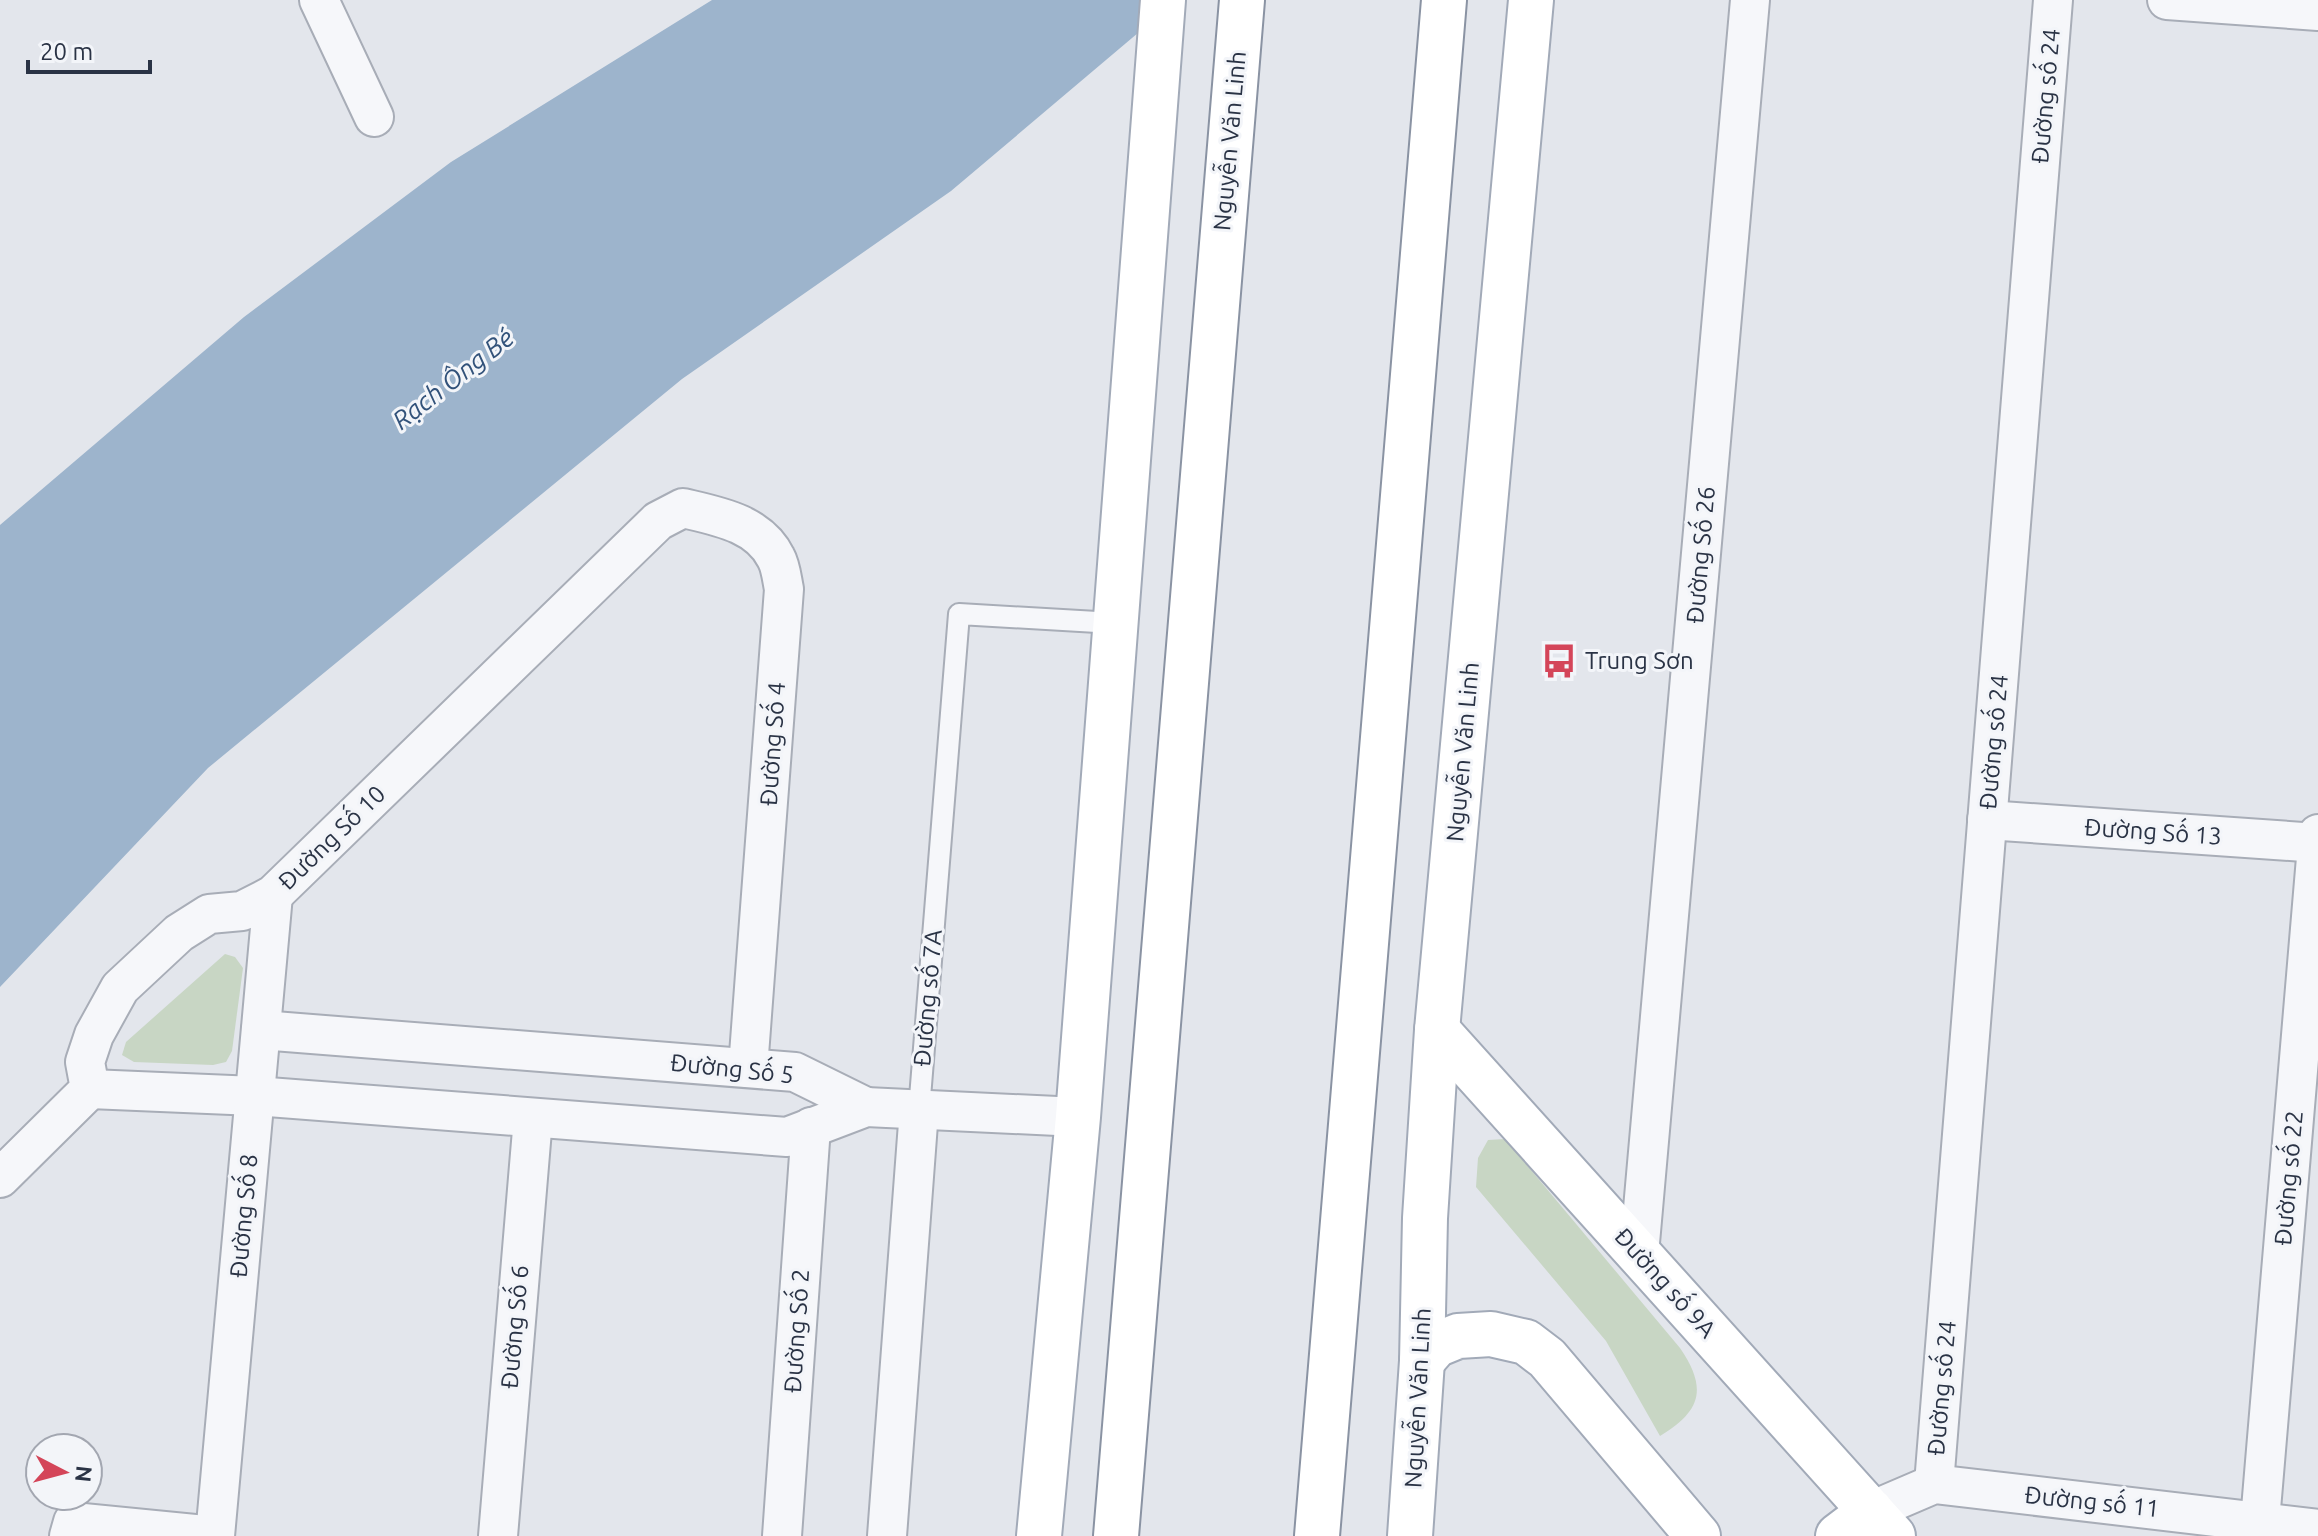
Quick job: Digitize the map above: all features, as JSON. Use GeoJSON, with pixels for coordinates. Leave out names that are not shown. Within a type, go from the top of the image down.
{"type":"FeatureCollection","features":[{"type":"Feature","properties":{"kind":"main road"},"geometry":{"type":"LineString","coordinates":[[1039,1536],[1078,1117],[1163,0]]}},
{"type":"Feature","properties":{"kind":"main road","name":"Nguyễn Văn Linh"},"geometry":{"type":"LineString","coordinates":[[1116,1536],[1242,0]]}},
{"type":"Feature","properties":{"kind":"main road"},"geometry":{"type":"LineString","coordinates":[[1319,1516],[1442,18]]}},
{"type":"Feature","properties":{"kind":"main road","name":"Nguyễn Văn Linh"},"geometry":{"type":"LineString","coordinates":[[1411,1521],[1422,1361],[1425,1218],[1437,1030],[1529,21]]}},
{"type":"Feature","properties":{"kind":"main road","name":"Đường số 9A"},"geometry":{"type":"LineString","coordinates":[[1437,1030],[1639,1254],[1867,1528]]}},
{"type":"Feature","properties":{"kind":"main road"},"geometry":{"type":"LineString","coordinates":[[1422,1361],[1436,1345],[1458,1336],[1491,1334],[1526,1342],[1547,1358],[1698,1536]]}},
{"type":"Feature","properties":{"kind":"street"},"geometry":{"type":"LineString","coordinates":[[319,0],[374,117]]}},
{"type":"Feature","properties":{"kind":"street","name":"Đường Số 26"},"geometry":{"type":"LineString","coordinates":[[1639,1254],[1750,0]]}},
{"type":"Feature","properties":{"kind":"street","name":"Đường số 24"},"geometry":{"type":"LineString","coordinates":[[1934,1484],[2053,0]]}},
{"type":"Feature","properties":{"kind":"street"},"geometry":{"type":"LineString","coordinates":[[2167,0],[2318,11]]}},
{"type":"Feature","properties":{"kind":"street","name":"Đường Số 4"},"geometry":{"type":"LineString","coordinates":[[658,521],[683,508],[733,521],[757,535],[776,557],[784,589],[748,1068]]}},
{"type":"Feature","properties":{"kind":"street","name":"Đường Số 10"},"geometry":{"type":"LineString","coordinates":[[90,1089],[85,1062],[94,1035],[120,988],[179,933],[209,914],[242,911],[273,895],[658,521]]}},
{"type":"Feature","properties":{"kind":"street","name":"Đường Số 13"},"geometry":{"type":"LineString","coordinates":[[1987,820],[2318,843]]}},
{"type":"Feature","properties":{"kind":"street","name":"Đường số 22"},"geometry":{"type":"LineString","coordinates":[[2260,1521],[2318,834]]}},
{"type":"Feature","properties":{"kind":"street","name":"Đường Số 8"},"geometry":{"type":"LineString","coordinates":[[215,1536],[273,895]]}},
{"type":"Feature","properties":{"kind":"street","name":"Đường Số 5"},"geometry":{"type":"LineString","coordinates":[[261,1030],[795,1072],[866,1107]]}},
{"type":"Feature","properties":{"kind":"street"},"geometry":{"type":"LineString","coordinates":[[0,1178],[90,1089],[255,1096],[787,1137],[866,1107],[1078,1117]]}},
{"type":"Feature","properties":{"kind":"street","name":"Đường số 7A"},"geometry":{"type":"LineString","coordinates":[[887,1536],[919,1110]]}},
{"type":"Feature","properties":{"kind":"street","name":"Đường Số 6"},"geometry":{"type":"LineString","coordinates":[[498,1536],[533,1118]]}},
{"type":"Feature","properties":{"kind":"street","name":"Đường Số 2"},"geometry":{"type":"LineString","coordinates":[[782,1536],[811,1127]]}},
{"type":"Feature","properties":{"kind":"street","name":"Đường số 11"},"geometry":{"type":"LineString","coordinates":[[1867,1528],[1934,1484],[2318,1529]]}},
{"type":"Feature","properties":{"kind":"street"},"geometry":{"type":"LineString","coordinates":[[69,1536],[73,1522],[215,1536]]}},
{"type":"Feature","properties":{"kind":"lane","name":"Đường số 7A"},"geometry":{"type":"LineString","coordinates":[[919,1110],[959,614],[1114,623]]}},
{"type":"Feature","properties":{"kind":"green space"},"geometry":{"type":"Polygon","coordinates":[[[225,954],[235,957],[243,968],[232,1051],[226,1062],[213,1065],[134,1062],[122,1055],[126,1042],[225,954]]]}},
{"type":"Feature","properties":{"kind":"green space"},"geometry":{"type":"Polygon","coordinates":[[[1505,1139],[1680,1348],[1689,1363],[1697,1387],[1696,1398],[1684,1417],[1660,1436],[1606,1341],[1476,1187],[1478,1158],[1488,1140],[1505,1139]]]}},
{"type":"Feature","properties":{"kind":"water","name":"Rạch Ông Bé"},"geometry":{"type":"Polygon","coordinates":[[[712,0],[1177,0],[951,191],[682,379],[208,768],[0,987],[0,525],[244,317],[451,162],[712,0]]]}},
{"type":"Feature","properties":{"kind":"place","name":"Trung Sơn"},"geometry":{"type":"Point","coordinates":[1559,661]}}]}
